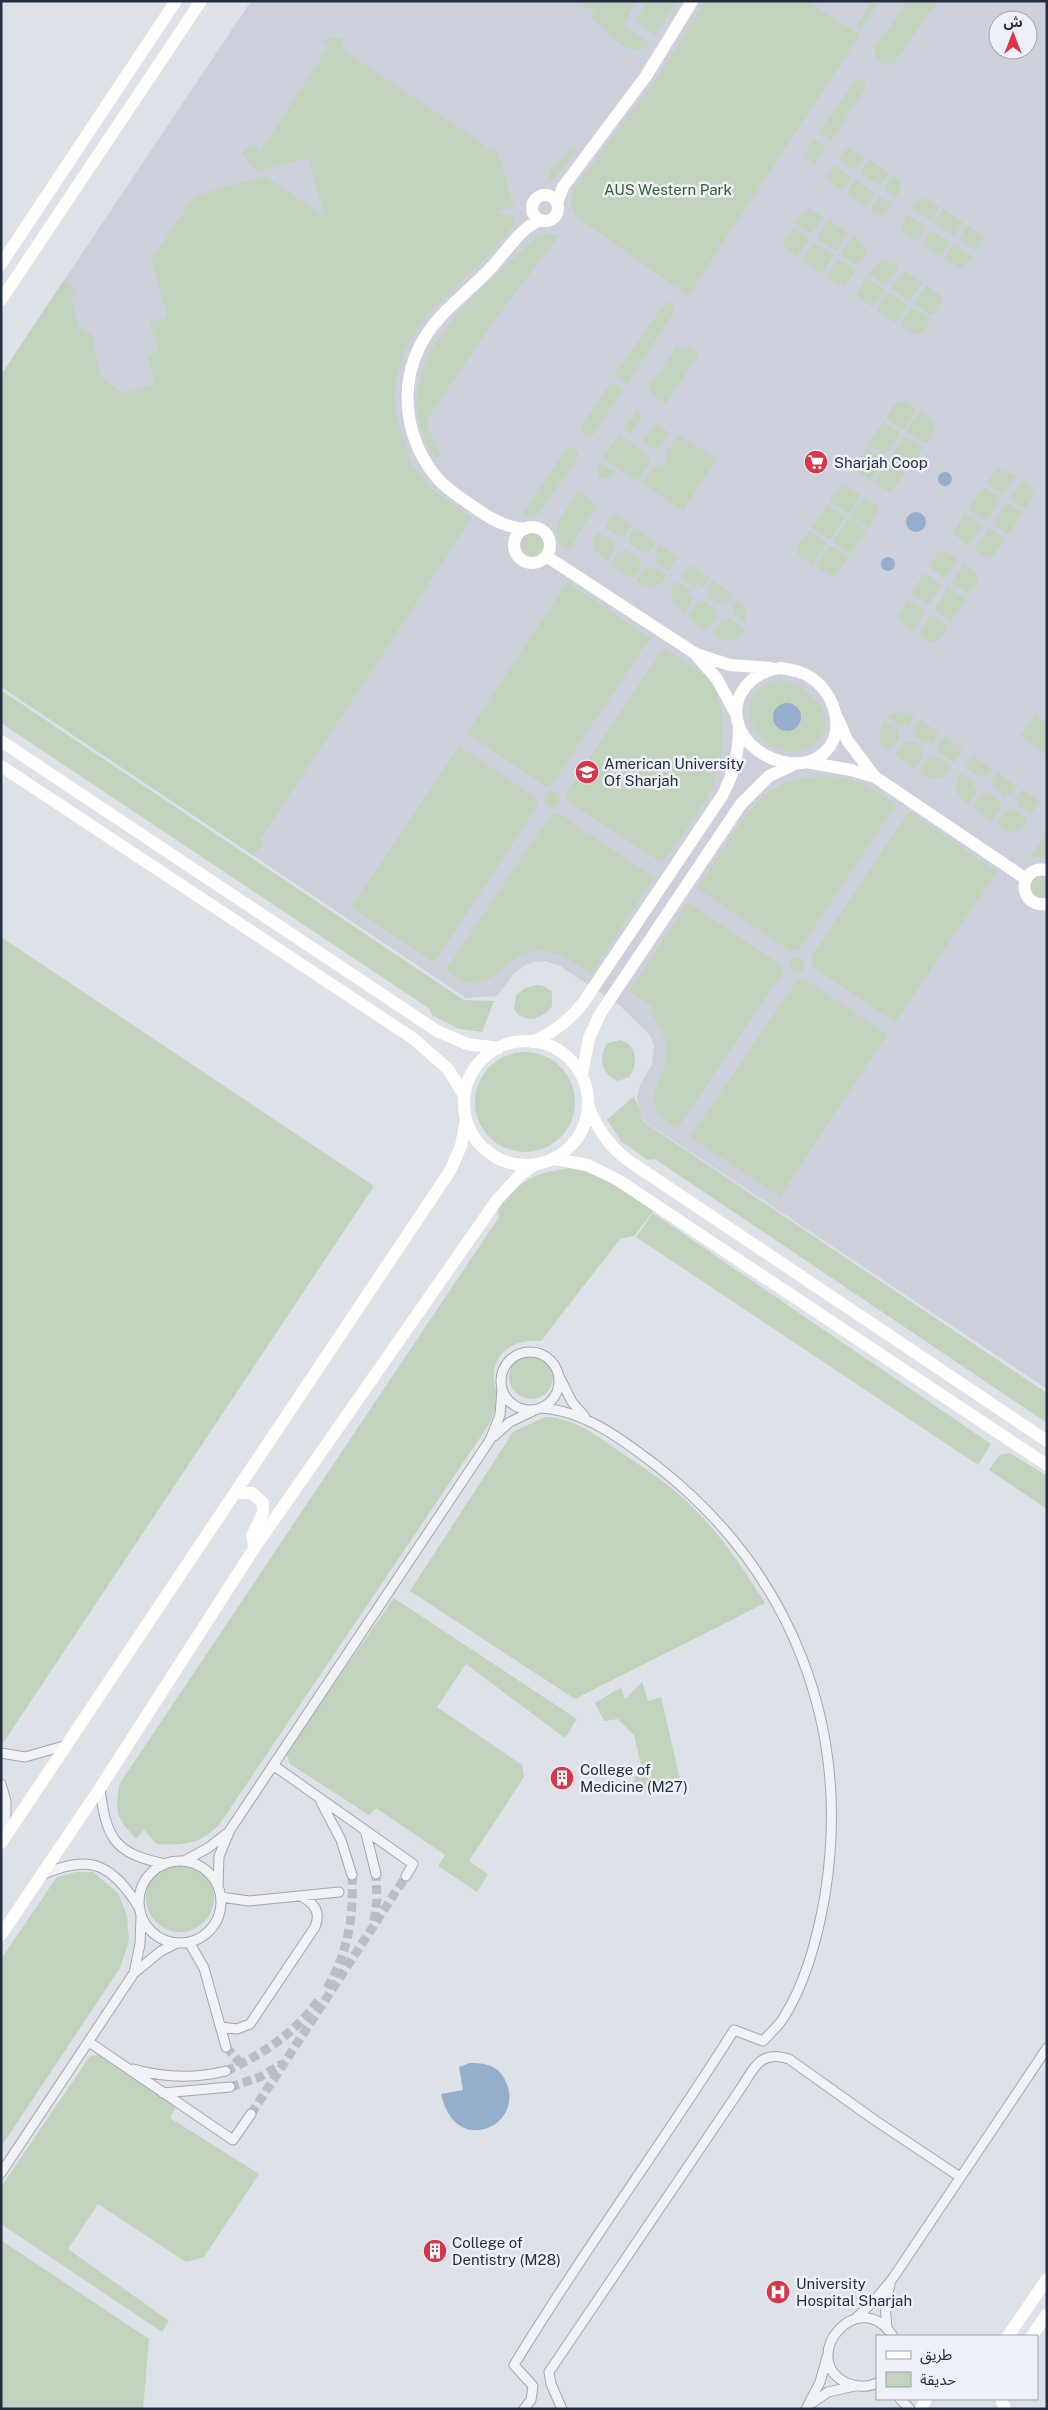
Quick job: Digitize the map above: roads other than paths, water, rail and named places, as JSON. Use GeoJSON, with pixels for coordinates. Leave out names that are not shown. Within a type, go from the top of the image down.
{"type":"FeatureCollection","features":[{"type":"Feature","properties":{"kind":"street"},"geometry":{"type":"LineString","coordinates":[[1,264],[176,1]]}},
{"type":"Feature","properties":{"kind":"street"},"geometry":{"type":"LineString","coordinates":[[1,300],[201,1]]}},
{"type":"Feature","properties":{"kind":"street"},"geometry":{"type":"LineString","coordinates":[[552,199],[558,211],[555,217],[547,221],[537,216],[532,205],[536,199],[552,199],[563,187],[642,82],[692,1]]}},
{"type":"Feature","properties":{"kind":"street"},"geometry":{"type":"LineString","coordinates":[[515,544],[518,535],[525,529],[532,527],[540,529],[548,536],[550,547],[546,556],[539,562],[525,561],[518,555],[515,544],[497,523],[450,491],[429,468],[421,455],[410,425],[408,386],[413,362],[431,329],[537,216]]}},
{"type":"Feature","properties":{"kind":"street"},"geometry":{"type":"LineString","coordinates":[[497,523],[525,529]]}},
{"type":"Feature","properties":{"kind":"street"},"geometry":{"type":"LineString","coordinates":[[546,556],[696,654],[730,665],[792,670],[813,679],[828,696],[847,740],[876,776],[1026,879]]}},
{"type":"Feature","properties":{"kind":"street"},"geometry":{"type":"LineString","coordinates":[[696,654],[717,679],[738,721],[755,747],[766,755],[876,776]]}},
{"type":"Feature","properties":{"kind":"street"},"geometry":{"type":"LineString","coordinates":[[532,1042],[544,1037],[566,1022],[583,1003],[722,796],[737,756],[738,702],[747,685],[762,672],[774,669]]}},
{"type":"Feature","properties":{"kind":"street"},"geometry":{"type":"LineString","coordinates":[[836,714],[837,724],[831,744],[824,752],[775,773],[758,784],[741,804],[600,1014],[589,1038],[582,1075],[588,1105],[596,1125],[608,1142],[629,1162],[1047,1441]]}},
{"type":"Feature","properties":{"kind":"street"},"geometry":{"type":"LineString","coordinates":[[1,741],[437,1031],[467,1044],[498,1048]]}},
{"type":"Feature","properties":{"kind":"street"},"geometry":{"type":"LineString","coordinates":[[1,766],[420,1043],[448,1069],[464,1095]]}},
{"type":"Feature","properties":{"kind":"street"},"geometry":{"type":"LineString","coordinates":[[1047,870],[1033,872],[1026,879],[1024,890],[1030,900],[1040,905],[1047,904]]}},
{"type":"Feature","properties":{"kind":"street"},"geometry":{"type":"LineString","coordinates":[[583,1003],[600,1014]]}},
{"type":"Feature","properties":{"kind":"street"},"geometry":{"type":"LineString","coordinates":[[4,1839],[450,1171],[461,1146],[466,1120],[464,1095],[468,1080],[476,1067],[486,1056],[498,1048],[515,1042],[532,1042],[558,1050],[569,1058],[582,1075]]}},
{"type":"Feature","properties":{"kind":"street"},"geometry":{"type":"LineString","coordinates":[[1,1935],[100,1788],[255,1547],[497,1200],[520,1175],[534,1165],[554,1159],[576,1140],[586,1120],[588,1105]]}},
{"type":"Feature","properties":{"kind":"street"},"geometry":{"type":"LineString","coordinates":[[466,1120],[478,1142],[492,1155],[515,1164],[534,1165]]}},
{"type":"Feature","properties":{"kind":"street"},"geometry":{"type":"LineString","coordinates":[[554,1159],[588,1165],[618,1180],[1047,1465]]}},
{"type":"Feature","properties":{"kind":"street"},"geometry":{"type":"LineString","coordinates":[[218,1886],[220,1856],[230,1830],[490,1440],[500,1416],[503,1370],[508,1362],[524,1352],[543,1355],[556,1368],[572,1402],[591,1422]]}},
{"type":"Feature","properties":{"kind":"street"},"geometry":{"type":"LineString","coordinates":[[490,1440],[510,1422],[551,1401],[558,1390],[559,1377]]}},
{"type":"Feature","properties":{"kind":"street"},"geometry":{"type":"LineString","coordinates":[[502,1389],[514,1405],[524,1409],[566,1411],[591,1422],[643,1456],[691,1495],[733,1541],[769,1591],[799,1647],[819,1709],[830,1775],[831,1842],[822,1912],[812,1948],[784,2018],[763,2041],[734,2030],[683,2111],[538,2324],[514,2366],[532,2386],[531,2400],[524,2409]]}},
{"type":"Feature","properties":{"kind":"street"},"geometry":{"type":"LineString","coordinates":[[236,1492],[252,1492],[262,1503],[263,1513],[252,1536],[255,1547]]}},
{"type":"Feature","properties":{"kind":"street"},"geometry":{"type":"LineString","coordinates":[[1,1753],[26,1757],[67,1745]]}},
{"type":"Feature","properties":{"kind":"street"},"geometry":{"type":"LineString","coordinates":[[273,1765],[414,1864],[406,1876]]}},
{"type":"Feature","properties":{"kind":"street"},"geometry":{"type":"LineString","coordinates":[[1,1784],[6,1801],[4,1839]]}},
{"type":"Feature","properties":{"kind":"street"},"geometry":{"type":"LineString","coordinates":[[100,1788],[104,1819],[116,1843],[122,1849],[138,1857],[166,1864]]}},
{"type":"Feature","properties":{"kind":"street"},"geometry":{"type":"LineString","coordinates":[[314,1794],[325,1807],[334,1823],[352,1875]]}},
{"type":"Feature","properties":{"kind":"street"},"geometry":{"type":"LineString","coordinates":[[134,1973],[140,1944],[139,1898],[145,1882],[156,1869],[166,1864],[184,1861],[208,1848],[230,1830]]}},
{"type":"Feature","properties":{"kind":"street"},"geometry":{"type":"LineString","coordinates":[[365,1830],[376,1874]]}},
{"type":"Feature","properties":{"kind":"street"},"geometry":{"type":"LineString","coordinates":[[39,1876],[71,1864],[97,1866],[107,1870],[121,1882],[146,1925],[155,1934],[166,1940],[178,1943],[189,1942],[207,1934],[214,1926],[221,1907],[221,1897],[218,1886],[210,1874],[198,1865],[184,1861]]}},
{"type":"Feature","properties":{"kind":"street"},"geometry":{"type":"LineString","coordinates":[[221,1897],[243,1901],[339,1892]]}},
{"type":"Feature","properties":{"kind":"street"},"geometry":{"type":"LineString","coordinates":[[220,2026],[237,2029],[250,2024],[315,1927],[318,1921],[316,1908],[312,1902],[301,1896]]}},
{"type":"Feature","properties":{"kind":"street"},"geometry":{"type":"LineString","coordinates":[[189,1942],[204,1968],[226,2047]]}},
{"type":"Feature","properties":{"kind":"street"},"geometry":{"type":"LineString","coordinates":[[1,2173],[134,1973],[161,1951],[178,1943]]}},
{"type":"Feature","properties":{"kind":"street"},"geometry":{"type":"LineString","coordinates":[[88,2042],[233,2140],[251,2114]]}},
{"type":"Feature","properties":{"kind":"street"},"geometry":{"type":"LineString","coordinates":[[806,2408],[820,2382],[830,2342],[835,2332],[844,2324],[855,2319],[875,2300],[893,2278],[1047,2048]]}},
{"type":"Feature","properties":{"kind":"street"},"geometry":{"type":"LineString","coordinates":[[562,2409],[550,2381],[549,2372],[741,2088],[760,2061],[767,2056],[776,2055],[789,2058],[876,2121],[960,2177]]}},
{"type":"Feature","properties":{"kind":"street"},"geometry":{"type":"LineString","coordinates":[[126,2067],[166,2076],[186,2077],[206,2076],[226,2070]]}},
{"type":"Feature","properties":{"kind":"street"},"geometry":{"type":"LineString","coordinates":[[163,2093],[230,2087]]}},
{"type":"Feature","properties":{"kind":"street"},"geometry":{"type":"LineString","coordinates":[[890,2332],[886,2303],[893,2278]]}},
{"type":"Feature","properties":{"kind":"street"},"geometry":{"type":"LineString","coordinates":[[1009,2335],[1047,2279]]}},
{"type":"Feature","properties":{"kind":"street"},"geometry":{"type":"LineString","coordinates":[[1033,2335],[1047,2314]]}},
{"type":"Feature","properties":{"kind":"street"},"geometry":{"type":"LineString","coordinates":[[855,2319],[872,2320],[890,2332]]}},
{"type":"Feature","properties":{"kind":"street"},"geometry":{"type":"LineString","coordinates":[[828,2354],[830,2365],[836,2374],[844,2382],[855,2386]]}},
{"type":"Feature","properties":{"kind":"street"},"geometry":{"type":"LineString","coordinates":[[806,2408],[828,2392],[855,2386],[875,2385]]}},
{"type":"Feature","properties":{"kind":"street"},"geometry":{"type":"LineString","coordinates":[[901,2400],[910,2409]]}},
{"type":"Feature","properties":{"kind":"water"},"geometry":{"type":"Polygon","coordinates":[[[945,472],[950,474],[952,479],[950,484],[945,486],[940,484],[938,479],[940,474],[945,472]]]}},
{"type":"Feature","properties":{"kind":"water"},"geometry":{"type":"Polygon","coordinates":[[[916,512],[923,515],[926,522],[923,529],[916,532],[909,529],[906,522],[909,515],[916,512]]]}},
{"type":"Feature","properties":{"kind":"water"},"geometry":{"type":"Polygon","coordinates":[[[888,557],[893,559],[895,564],[893,569],[888,571],[883,569],[881,564],[883,559],[888,557]]]}},
{"type":"Feature","properties":{"kind":"water"},"geometry":{"type":"Polygon","coordinates":[[[787,703],[797,707],[801,717],[797,727],[787,731],[777,727],[773,717],[777,707],[787,703]]]}},
{"type":"Feature","properties":{"kind":"water"},"geometry":{"type":"Polygon","coordinates":[[[470,2063],[485,2064],[498,2070],[504,2078],[509,2094],[507,2109],[499,2121],[488,2128],[474,2130],[461,2126],[449,2114],[441,2094],[463,2090],[459,2067],[470,2063]]]}},
{"type":"Feature","properties":{"kind":"tunnel"},"geometry":{"type":"LineString","coordinates":[[374,1921],[377,1900],[376,1874]]}},
{"type":"Feature","properties":{"kind":"tunnel"},"geometry":{"type":"LineString","coordinates":[[327,1988],[345,1948],[351,1919],[352,1875]]}},
{"type":"Feature","properties":{"kind":"tunnel"},"geometry":{"type":"LineString","coordinates":[[251,2114],[406,1876]]}},
{"type":"Feature","properties":{"kind":"tunnel"},"geometry":{"type":"LineString","coordinates":[[226,2071],[253,2058],[277,2042],[299,2023],[318,2001]]}},
{"type":"Feature","properties":{"kind":"tunnel"},"geometry":{"type":"LineString","coordinates":[[226,2047],[241,2064]]}},
{"type":"Feature","properties":{"kind":"tunnel"},"geometry":{"type":"LineString","coordinates":[[230,2087],[260,2077],[282,2064]]}},
{"type":"Feature","properties":{"kind":"place","name":"Sharjah Coop"},"geometry":{"type":"Point","coordinates":[816,462]}},
{"type":"Feature","properties":{"kind":"place","name":"American University Of Sharjah"},"geometry":{"type":"Point","coordinates":[587,772]}},
{"type":"Feature","properties":{"kind":"place","name":"College of Medicine (M27)"},"geometry":{"type":"Point","coordinates":[562,1778]}},
{"type":"Feature","properties":{"kind":"place","name":"College of Dentistry (M28)"},"geometry":{"type":"Point","coordinates":[435,2251]}},
{"type":"Feature","properties":{"kind":"place","name":"University Hospital Sharjah"},"geometry":{"type":"Point","coordinates":[778,2292]}},
{"type":"Feature","properties":{"kind":"park label","name":"AUS Western Park"},"geometry":{"type":"Point","coordinates":[668,189]}}]}
